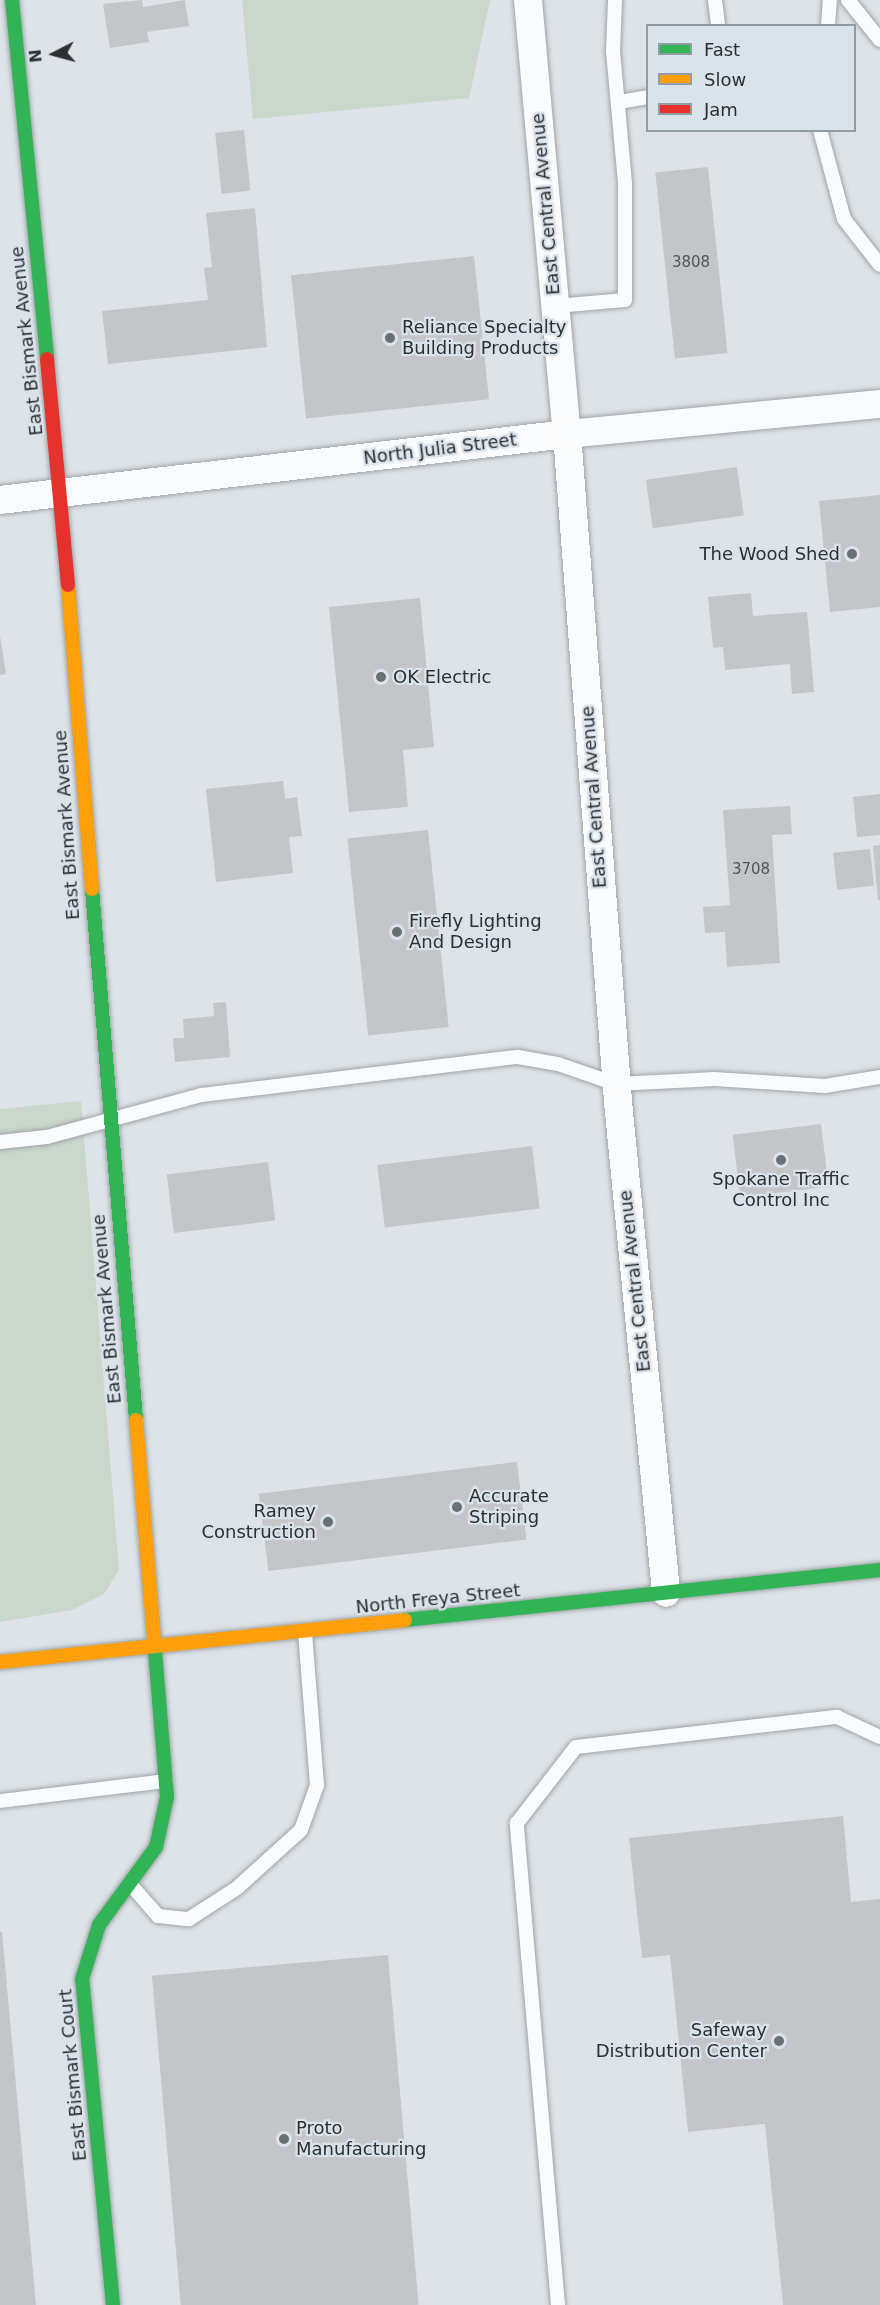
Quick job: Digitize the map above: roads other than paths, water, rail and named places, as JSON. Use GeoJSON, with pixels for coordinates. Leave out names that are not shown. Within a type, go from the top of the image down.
{"type":"FeatureCollection","features":[{"type":"Feature","properties":{"kind":"street","name":"East Bismark Avenue"},"geometry":{"type":"LineString","coordinates":[[12,0],[60,494],[109,1122],[154,1647]]}},
{"type":"Feature","properties":{"kind":"street","name":"East Central Avenue"},"geometry":{"type":"LineString","coordinates":[[528,0],[567,434],[616,1084],[666,1593]]}},
{"type":"Feature","properties":{"kind":"street","name":"North Julia Street"},"geometry":{"type":"LineString","coordinates":[[0,500],[567,434],[880,404]]}},
{"type":"Feature","properties":{"kind":"street","name":"North Freya Street"},"geometry":{"type":"LineString","coordinates":[[0,1662],[880,1570]]}},
{"type":"Feature","properties":{"kind":"street","name":"East Bismark Court"},"geometry":{"type":"LineString","coordinates":[[113,2305],[82,1979],[99,1925],[131,1886],[156,1847],[167,1797],[154,1647]]}},
{"type":"Feature","properties":{"kind":"lane"},"geometry":{"type":"LineString","coordinates":[[556,306],[625,300],[625,183],[620,102],[613,52],[615,0]]}},
{"type":"Feature","properties":{"kind":"lane"},"geometry":{"type":"LineString","coordinates":[[714,0],[718,24]]}},
{"type":"Feature","properties":{"kind":"lane"},"geometry":{"type":"LineString","coordinates":[[828,24],[830,0]]}},
{"type":"Feature","properties":{"kind":"lane"},"geometry":{"type":"LineString","coordinates":[[848,0],[880,40]]}},
{"type":"Feature","properties":{"kind":"lane"},"geometry":{"type":"LineString","coordinates":[[620,102],[646,97]]}},
{"type":"Feature","properties":{"kind":"lane"},"geometry":{"type":"LineString","coordinates":[[821,132],[844,219],[880,265]]}},
{"type":"Feature","properties":{"kind":"lane"},"geometry":{"type":"LineString","coordinates":[[0,1142],[47,1137],[202,1095],[518,1057],[558,1064],[616,1084],[714,1079],[825,1086],[880,1077]]}},
{"type":"Feature","properties":{"kind":"lane"},"geometry":{"type":"LineString","coordinates":[[131,1886],[158,1916],[189,1919],[237,1888],[301,1830],[317,1785],[305,1631]]}},
{"type":"Feature","properties":{"kind":"lane"},"geometry":{"type":"LineString","coordinates":[[558,2305],[517,1822],[576,1747],[837,1718],[880,1737]]}},
{"type":"Feature","properties":{"kind":"lane"},"geometry":{"type":"LineString","coordinates":[[0,1801],[166,1781]]}},
{"type":"Feature","properties":{"kind":"place","name":"Reliance Specialty Building Products"},"geometry":{"type":"Point","coordinates":[390,338]}},
{"type":"Feature","properties":{"kind":"place","name":"The Wood Shed"},"geometry":{"type":"Point","coordinates":[852,554]}},
{"type":"Feature","properties":{"kind":"place","name":"OK Electric"},"geometry":{"type":"Point","coordinates":[381,677]}},
{"type":"Feature","properties":{"kind":"place","name":"Firefly Lighting And Design"},"geometry":{"type":"Point","coordinates":[397,932]}},
{"type":"Feature","properties":{"kind":"place","name":"Spokane Traffic Control Inc"},"geometry":{"type":"Point","coordinates":[781,1160]}},
{"type":"Feature","properties":{"kind":"place","name":"Accurate Striping"},"geometry":{"type":"Point","coordinates":[457,1507]}},
{"type":"Feature","properties":{"kind":"place","name":"Ramey Construction"},"geometry":{"type":"Point","coordinates":[328,1522]}},
{"type":"Feature","properties":{"kind":"place","name":"Safeway Distribution Center"},"geometry":{"type":"Point","coordinates":[779,2041]}},
{"type":"Feature","properties":{"kind":"place","name":"Proto Manufacturing"},"geometry":{"type":"Point","coordinates":[284,2139]}}]}
